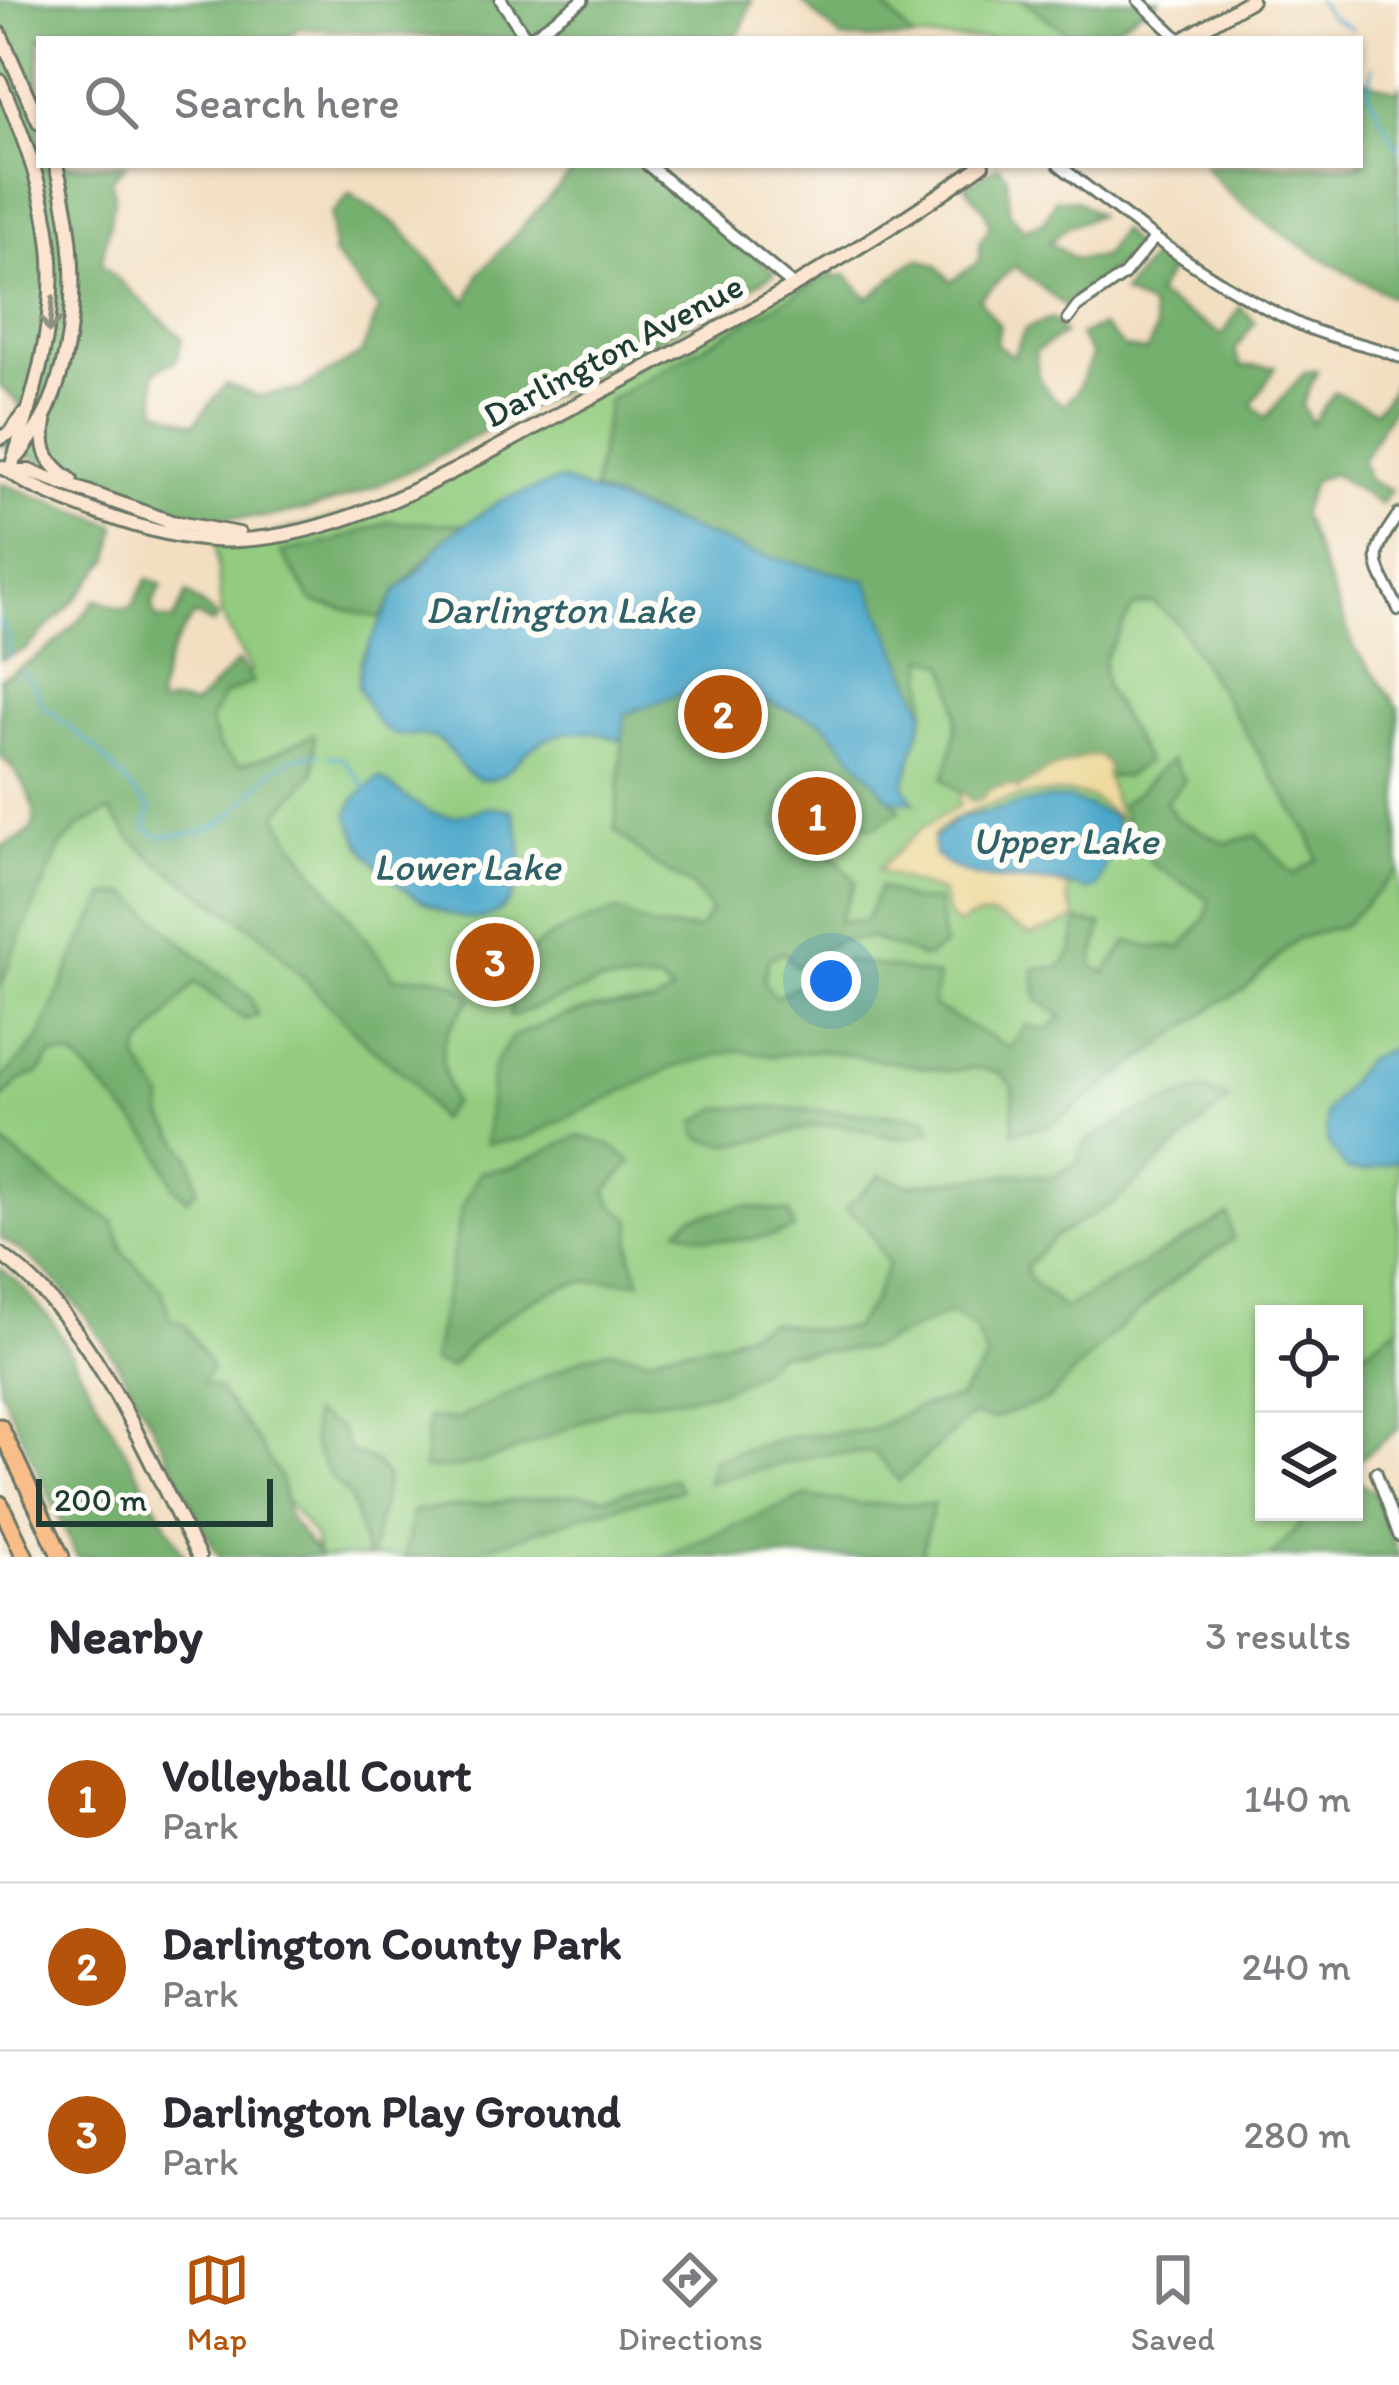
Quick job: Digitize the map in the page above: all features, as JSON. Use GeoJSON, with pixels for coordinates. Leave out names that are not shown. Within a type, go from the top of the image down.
{"type":"FeatureCollection","features":[{"type":"Feature","properties":{"kind":"highway"},"geometry":{"type":"LineString","coordinates":[[0,1427],[61,1557]]}},
{"type":"Feature","properties":{"kind":"highway"},"geometry":{"type":"LineString","coordinates":[[0,1504],[26,1557]]}},
{"type":"Feature","properties":{"kind":"main road"},"geometry":{"type":"LineString","coordinates":[[1187,36],[1251,0]]}},
{"type":"Feature","properties":{"kind":"main road"},"geometry":{"type":"LineString","coordinates":[[0,34],[36,115]]}},
{"type":"Feature","properties":{"kind":"main road"},"geometry":{"type":"LineString","coordinates":[[0,82],[43,192],[53,276]]}},
{"type":"Feature","properties":{"kind":"main road"},"geometry":{"type":"LineString","coordinates":[[57,168],[72,252],[72,306],[43,443],[49,462],[87,491]]}},
{"type":"Feature","properties":{"kind":"main road","name":"Darlington Avenue"},"geometry":{"type":"LineString","coordinates":[[5,469],[27,484],[156,530],[210,540],[304,530],[373,508],[538,425],[794,286],[977,168]]}},
{"type":"Feature","properties":{"kind":"main road"},"geometry":{"type":"LineString","coordinates":[[43,192],[51,203],[61,248],[72,252]]}},
{"type":"Feature","properties":{"kind":"main road"},"geometry":{"type":"LineString","coordinates":[[5,469],[42,370],[53,276],[57,264],[72,252]]}},
{"type":"Feature","properties":{"kind":"main road"},"geometry":{"type":"LineString","coordinates":[[0,438],[25,413],[42,370]]}},
{"type":"Feature","properties":{"kind":"main road"},"geometry":{"type":"LineString","coordinates":[[5,469],[47,411]]}},
{"type":"Feature","properties":{"kind":"main road","name":"Darlington Avenue"},"geometry":{"type":"LineString","coordinates":[[5,469],[29,471],[170,522],[250,537]]}},
{"type":"Feature","properties":{"kind":"main road"},"geometry":{"type":"LineString","coordinates":[[0,1254],[49,1296],[75,1328],[199,1557]]}},
{"type":"Feature","properties":{"kind":"street"},"geometry":{"type":"LineString","coordinates":[[501,0],[525,36]]}},
{"type":"Feature","properties":{"kind":"street"},"geometry":{"type":"LineString","coordinates":[[531,36],[583,0]]}},
{"type":"Feature","properties":{"kind":"street"},"geometry":{"type":"LineString","coordinates":[[1138,0],[1179,36]]}},
{"type":"Feature","properties":{"kind":"street"},"geometry":{"type":"LineString","coordinates":[[652,168],[794,286]]}},
{"type":"Feature","properties":{"kind":"street"},"geometry":{"type":"LineString","coordinates":[[1063,168],[1153,240],[1296,323],[1399,357]]}},
{"type":"Feature","properties":{"kind":"street"},"geometry":{"type":"LineString","coordinates":[[1068,319],[1077,307],[1124,275],[1153,240]]}},
{"type":"Feature","properties":{"kind":"street"},"geometry":{"type":"LineString","coordinates":[[1399,514],[1378,540],[1375,556],[1399,610]]}},
{"type":"Feature","properties":{"kind":"street"},"geometry":{"type":"LineString","coordinates":[[1376,1472],[1399,1535]]}},
{"type":"Feature","properties":{"kind":"green space"},"geometry":{"type":"Polygon","coordinates":[[[0,0],[752,0],[735,36],[430,36],[299,28],[289,36],[36,36],[36,168],[123,168],[111,180],[115,198],[101,264],[182,338],[177,359],[154,372],[157,409],[194,424],[226,384],[257,396],[299,390],[361,354],[379,309],[333,254],[331,214],[350,194],[399,226],[467,302],[479,274],[571,168],[652,168],[775,273],[655,342],[390,480],[314,508],[276,515],[236,518],[175,510],[0,444],[0,430],[11,427],[21,405],[0,386],[0,0]]]}},
{"type":"Feature","properties":{"kind":"green space"},"geometry":{"type":"Polygon","coordinates":[[[800,0],[878,0],[911,36],[839,36],[800,0]]]}},
{"type":"Feature","properties":{"kind":"green space"},"geometry":{"type":"Polygon","coordinates":[[[878,0],[1021,0],[1073,36],[911,36],[878,0]]]}},
{"type":"Feature","properties":{"kind":"green space"},"geometry":{"type":"Polygon","coordinates":[[[1021,0],[1158,0],[1108,32],[1111,36],[1073,36],[1021,0]]]}},
{"type":"Feature","properties":{"kind":"green space"},"geometry":{"type":"Polygon","coordinates":[[[1363,79],[1396,91],[1399,87],[1399,301],[1266,223],[1206,168],[1363,168],[1363,79]]]}},
{"type":"Feature","properties":{"kind":"green space"},"geometry":{"type":"Polygon","coordinates":[[[1000,168],[1007,176],[1009,211],[1023,229],[1044,222],[1056,199],[1076,200],[1098,215],[1069,226],[1049,242],[1075,259],[1103,257],[1120,230],[1138,250],[1064,305],[1015,266],[979,299],[1000,326],[996,344],[1013,356],[1025,329],[1052,318],[1064,334],[1035,351],[1036,360],[1046,389],[1064,405],[1077,391],[1092,356],[1079,335],[1102,326],[1125,348],[1147,351],[1156,330],[1150,307],[1122,293],[1156,252],[1175,261],[1156,295],[1223,335],[1240,307],[1255,322],[1235,350],[1241,366],[1276,367],[1252,405],[1265,418],[1305,372],[1317,371],[1302,406],[1312,423],[1335,392],[1375,411],[1390,393],[1399,369],[1399,397],[1362,461],[1369,481],[1391,490],[1380,504],[1334,474],[1314,480],[1301,513],[1355,649],[1399,708],[1399,870],[1344,925],[1297,939],[1244,990],[1220,1002],[1049,1126],[1013,1132],[1013,1087],[1000,1073],[977,1068],[947,1071],[821,1050],[773,1056],[737,1050],[674,1067],[523,1139],[486,1144],[493,1067],[512,1037],[565,1016],[596,1008],[654,1004],[672,993],[658,981],[600,983],[510,1017],[512,991],[528,955],[556,934],[617,911],[655,928],[699,929],[711,911],[692,886],[654,864],[615,830],[625,714],[693,689],[740,692],[823,722],[901,810],[875,827],[845,822],[799,779],[786,786],[776,827],[806,826],[856,881],[838,922],[866,920],[880,887],[910,900],[938,901],[944,946],[925,958],[871,938],[838,941],[796,967],[784,952],[768,959],[764,982],[775,997],[846,960],[938,976],[933,1006],[1010,1048],[1027,1025],[1047,1030],[1062,1017],[1037,1000],[1034,969],[1061,967],[1071,952],[1078,921],[1102,925],[1092,965],[1105,973],[1128,941],[1149,947],[1182,947],[1206,917],[1210,900],[1152,864],[1127,827],[1121,803],[1172,760],[1185,780],[1166,802],[1176,818],[1225,843],[1257,835],[1294,875],[1317,859],[1311,838],[1177,622],[1153,602],[1133,607],[1104,659],[1105,686],[1147,762],[1125,777],[1045,771],[1018,790],[1010,785],[991,789],[982,799],[971,801],[943,779],[956,721],[945,664],[925,657],[925,712],[865,580],[753,553],[593,491],[609,400],[822,279],[846,275],[868,298],[920,259],[937,266],[951,281],[979,262],[980,242],[990,226],[985,210],[965,186],[1000,168]]]}},
{"type":"Feature","properties":{"kind":"green space"},"geometry":{"type":"Polygon","coordinates":[[[825,267],[1399,839],[1399,1326],[1363,1352],[1363,1305],[1255,1305],[1255,1521],[1302,1521],[1272,1557],[921,1557],[933,1505],[862,1504],[805,1496],[691,1557],[319,1557],[314,1536],[193,1381],[0,1163],[0,945],[29,878],[136,758],[251,671],[221,614],[216,540],[267,535],[373,508],[825,267]]]}},
{"type":"Feature","properties":{"kind":"green space"},"geometry":{"type":"Polygon","coordinates":[[[0,483],[116,525],[110,558],[72,603],[26,649],[0,660],[0,483]]]}},
{"type":"Feature","properties":{"kind":"green space"},"geometry":{"type":"Polygon","coordinates":[[[387,522],[469,524],[419,566],[381,618],[313,602],[281,552],[331,542],[387,522]]]}},
{"type":"Feature","properties":{"kind":"green space"},"geometry":{"type":"Polygon","coordinates":[[[147,579],[162,585],[152,605],[156,618],[173,621],[187,593],[217,617],[213,624],[195,615],[180,636],[165,668],[158,705],[194,706],[238,661],[253,682],[223,696],[210,721],[219,747],[239,765],[314,734],[315,771],[277,815],[294,844],[395,978],[437,978],[455,984],[472,998],[443,1047],[453,1103],[439,1120],[412,1080],[370,1047],[261,934],[156,861],[110,811],[80,826],[61,846],[0,990],[0,847],[27,833],[34,817],[25,787],[0,756],[0,678],[53,645],[96,599],[121,609],[132,607],[147,579]]]}},
{"type":"Feature","properties":{"kind":"green space"},"geometry":{"type":"Polygon","coordinates":[[[129,894],[250,996],[257,1015],[245,1020],[195,982],[140,1048],[138,1060],[163,1099],[162,1116],[190,1157],[198,1188],[187,1199],[174,1187],[154,1142],[74,1057],[52,1055],[39,1073],[22,1079],[0,1101],[0,1081],[39,1039],[107,895],[129,894]]]}},
{"type":"Feature","properties":{"kind":"green space"},"geometry":{"type":"Polygon","coordinates":[[[1203,1089],[1229,1099],[1115,1202],[1056,1236],[1026,1267],[1028,1278],[1064,1309],[1228,1215],[1233,1239],[1175,1279],[1048,1400],[992,1419],[972,1415],[899,1481],[874,1452],[816,1455],[707,1483],[713,1459],[790,1437],[871,1430],[919,1407],[959,1398],[987,1360],[975,1328],[952,1312],[869,1349],[778,1353],[752,1375],[725,1388],[621,1405],[499,1457],[424,1469],[428,1418],[456,1420],[583,1358],[610,1350],[650,1358],[723,1342],[770,1322],[813,1330],[853,1328],[872,1303],[888,1264],[864,1223],[845,1209],[880,1175],[909,1185],[1019,1174],[1051,1177],[1077,1163],[1085,1142],[1135,1114],[1203,1089]]]}},
{"type":"Feature","properties":{"kind":"green space"},"geometry":{"type":"Polygon","coordinates":[[[719,1108],[925,1117],[932,1130],[904,1138],[847,1126],[816,1126],[730,1144],[698,1136],[695,1122],[719,1108]]]}},
{"type":"Feature","properties":{"kind":"green space"},"geometry":{"type":"Polygon","coordinates":[[[579,1136],[608,1144],[632,1162],[606,1191],[613,1205],[632,1220],[631,1257],[641,1282],[593,1281],[552,1291],[496,1324],[449,1368],[432,1362],[462,1207],[480,1172],[509,1168],[579,1136]]]}},
{"type":"Feature","properties":{"kind":"green space"},"geometry":{"type":"Polygon","coordinates":[[[0,1141],[57,1186],[114,1222],[124,1253],[162,1290],[170,1318],[186,1326],[212,1368],[202,1382],[218,1389],[256,1439],[280,1477],[289,1518],[320,1557],[219,1557],[153,1427],[100,1337],[37,1264],[0,1238],[0,1141]]]}},
{"type":"Feature","properties":{"kind":"green space"},"geometry":{"type":"Polygon","coordinates":[[[745,1206],[789,1212],[794,1229],[736,1240],[706,1238],[678,1229],[692,1217],[745,1206]]]}},
{"type":"Feature","properties":{"kind":"green space"},"geometry":{"type":"Polygon","coordinates":[[[0,1268],[53,1322],[185,1557],[77,1557],[0,1388],[0,1268]]]}},
{"type":"Feature","properties":{"kind":"green space"},"geometry":{"type":"Polygon","coordinates":[[[1399,1326],[1399,1428],[1363,1457],[1363,1413],[1363,1352],[1399,1326]]]}},
{"type":"Feature","properties":{"kind":"green space"},"geometry":{"type":"Polygon","coordinates":[[[312,1414],[339,1428],[351,1453],[374,1461],[387,1477],[371,1557],[367,1557],[350,1497],[330,1476],[313,1445],[312,1414]]]}},
{"type":"Feature","properties":{"kind":"green space"},"geometry":{"type":"Polygon","coordinates":[[[674,1479],[681,1490],[587,1514],[460,1557],[405,1557],[413,1511],[578,1494],[604,1497],[674,1479]]]}},
{"type":"Feature","properties":{"kind":"green space"},"geometry":{"type":"Polygon","coordinates":[[[1363,1485],[1374,1491],[1399,1557],[1272,1557],[1302,1521],[1363,1521],[1363,1485]]]}},
{"type":"Feature","properties":{"kind":"green space"},"geometry":{"type":"Polygon","coordinates":[[[805,1496],[862,1504],[933,1504],[921,1557],[663,1557],[805,1496]]]}},
{"type":"Feature","properties":{"kind":"sand"},"geometry":{"type":"Polygon","coordinates":[[[1089,755],[1099,756],[1108,765],[1107,778],[1120,820],[1087,797],[1046,793],[981,807],[933,836],[935,855],[987,879],[1057,883],[1069,889],[1067,898],[1077,919],[1032,935],[989,916],[958,925],[949,918],[942,893],[878,870],[921,829],[960,805],[959,794],[971,801],[982,799],[990,789],[1010,785],[1018,789],[1045,771],[1089,755]]]}},
{"type":"Feature","properties":{"kind":"water","name":"Darlington Lake"},"geometry":{"type":"Polygon","coordinates":[[[560,480],[753,553],[866,580],[925,712],[904,785],[914,802],[890,799],[823,722],[740,692],[693,689],[625,714],[622,741],[585,732],[549,738],[507,772],[489,779],[466,771],[434,738],[384,729],[358,686],[361,661],[396,591],[445,538],[501,500],[560,480]]]}},
{"type":"Feature","properties":{"kind":"water","name":"Lower Lake"},"geometry":{"type":"Polygon","coordinates":[[[379,777],[437,814],[512,810],[521,871],[500,911],[481,918],[437,909],[376,864],[348,813],[355,799],[379,777]]]}},
{"type":"Feature","properties":{"kind":"water","name":"Upper Lake"},"geometry":{"type":"Polygon","coordinates":[[[1046,799],[1070,799],[1113,816],[1118,832],[1098,886],[1088,891],[1049,882],[989,878],[952,867],[935,855],[933,840],[958,818],[1046,799]]]}},
{"type":"Feature","properties":{"kind":"water"},"geometry":{"type":"Polygon","coordinates":[[[1399,1045],[1399,1161],[1365,1171],[1347,1170],[1327,1142],[1326,1112],[1366,1060],[1399,1045]]]}},
{"type":"Feature","properties":{"kind":"waterway"},"geometry":{"type":"LineString","coordinates":[[1317,0],[1329,16],[1352,29]]}},
{"type":"Feature","properties":{"kind":"waterway"},"geometry":{"type":"LineString","coordinates":[[1373,66],[1368,93],[1399,150]]}},
{"type":"Feature","properties":{"kind":"waterway"},"geometry":{"type":"LineString","coordinates":[[0,621],[8,637],[8,658]]}},
{"type":"Feature","properties":{"kind":"waterway"},"geometry":{"type":"LineString","coordinates":[[20,671],[35,686],[41,703],[96,749],[151,810],[145,827],[158,836],[196,833],[217,825],[272,771],[300,756],[319,754]]}},
{"type":"Feature","properties":{"kind":"waterway"},"geometry":{"type":"LineString","coordinates":[[329,756],[344,759],[366,789]]}},
{"type":"Feature","properties":{"kind":"place","name":"Darlington County Park"},"geometry":{"type":"Point","coordinates":[723,714]}},
{"type":"Feature","properties":{"kind":"place","name":"Volleyball Court"},"geometry":{"type":"Point","coordinates":[817,816]}},
{"type":"Feature","properties":{"kind":"place","name":"Darlington Play Ground"},"geometry":{"type":"Point","coordinates":[495,962]}}]}
